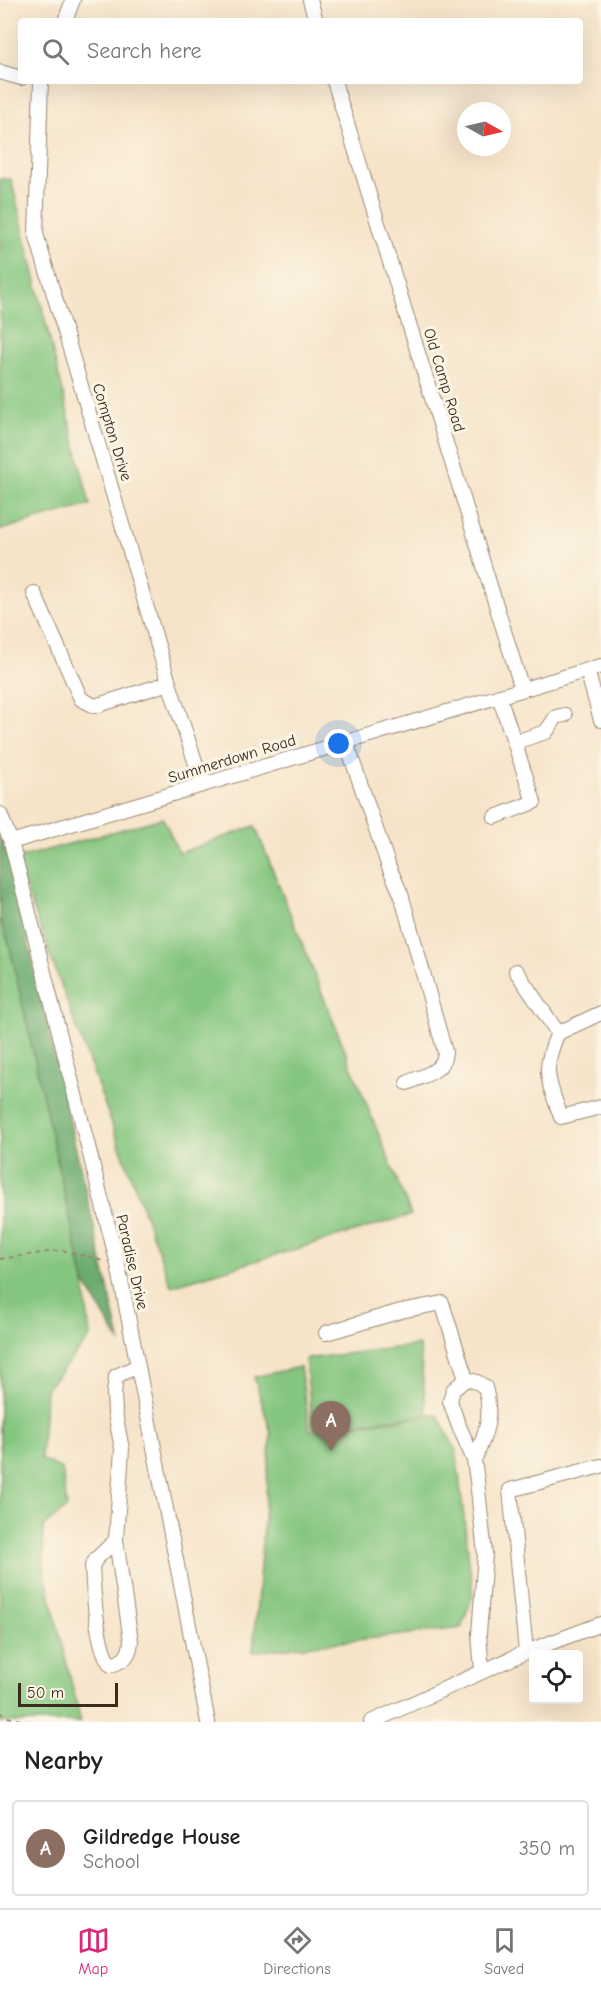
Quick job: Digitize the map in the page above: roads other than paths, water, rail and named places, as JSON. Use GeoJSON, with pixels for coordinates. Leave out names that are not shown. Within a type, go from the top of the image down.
{"type":"FeatureCollection","features":[{"type":"Feature","properties":{"kind":"street"},"geometry":{"type":"LineString","coordinates":[[66,18],[73,0]]}},
{"type":"Feature","properties":{"kind":"street"},"geometry":{"type":"LineString","coordinates":[[310,0],[315,18]]}},
{"type":"Feature","properties":{"kind":"street"},"geometry":{"type":"LineString","coordinates":[[0,72],[18,77]]}},
{"type":"Feature","properties":{"kind":"street","name":"Compton Drive"},"geometry":{"type":"LineString","coordinates":[[38,84],[36,234],[169,683],[203,785]]}},
{"type":"Feature","properties":{"kind":"street","name":"Old Camp Road"},"geometry":{"type":"LineString","coordinates":[[335,84],[522,689]]}},
{"type":"Feature","properties":{"kind":"street"},"geometry":{"type":"LineString","coordinates":[[34,593],[81,699],[95,706],[169,683]]}},
{"type":"Feature","properties":{"kind":"street","name":"Summerdown Road"},"geometry":{"type":"LineString","coordinates":[[11,842],[601,666]]}},
{"type":"Feature","properties":{"kind":"street"},"geometry":{"type":"LineString","coordinates":[[587,670],[601,720]]}},
{"type":"Feature","properties":{"kind":"street"},"geometry":{"type":"LineString","coordinates":[[495,817],[534,802],[499,696]]}},
{"type":"Feature","properties":{"kind":"street"},"geometry":{"type":"LineString","coordinates":[[514,742],[546,732],[556,717],[565,715]]}},
{"type":"Feature","properties":{"kind":"street"},"geometry":{"type":"LineString","coordinates":[[346,741],[400,894],[445,1052],[443,1063],[437,1069],[407,1083]]}},
{"type":"Feature","properties":{"kind":"street","name":"Paradise Drive"},"geometry":{"type":"LineString","coordinates":[[0,814],[11,842],[118,1265],[208,1722]]}},
{"type":"Feature","properties":{"kind":"street"},"geometry":{"type":"LineString","coordinates":[[516,971],[558,1033]]}},
{"type":"Feature","properties":{"kind":"street"},"geometry":{"type":"LineString","coordinates":[[601,1013],[558,1033],[549,1053],[547,1076],[561,1118],[601,1107]]}},
{"type":"Feature","properties":{"kind":"street"},"geometry":{"type":"LineString","coordinates":[[326,1333],[401,1311],[442,1303],[466,1379]]}},
{"type":"Feature","properties":{"kind":"street"},"geometry":{"type":"LineString","coordinates":[[116,1540],[96,1559],[92,1566],[102,1646],[106,1660],[111,1665],[127,1658],[130,1651],[116,1540],[122,1449],[115,1413],[114,1392],[116,1376],[138,1366]]}},
{"type":"Feature","properties":{"kind":"street"},"geometry":{"type":"LineString","coordinates":[[466,1379],[453,1390],[450,1401],[474,1460],[485,1554],[479,1634],[482,1671]]}},
{"type":"Feature","properties":{"kind":"street"},"geometry":{"type":"LineString","coordinates":[[466,1379],[485,1387],[489,1406],[484,1438],[474,1460]]}},
{"type":"Feature","properties":{"kind":"street"},"geometry":{"type":"LineString","coordinates":[[526,1652],[510,1490],[601,1466]]}},
{"type":"Feature","properties":{"kind":"street"},"geometry":{"type":"LineString","coordinates":[[371,1722],[526,1652],[601,1624]]}},
{"type":"Feature","properties":{"kind":"place","name":"Gildredge House"},"geometry":{"type":"Point","coordinates":[331,1451]}}]}
